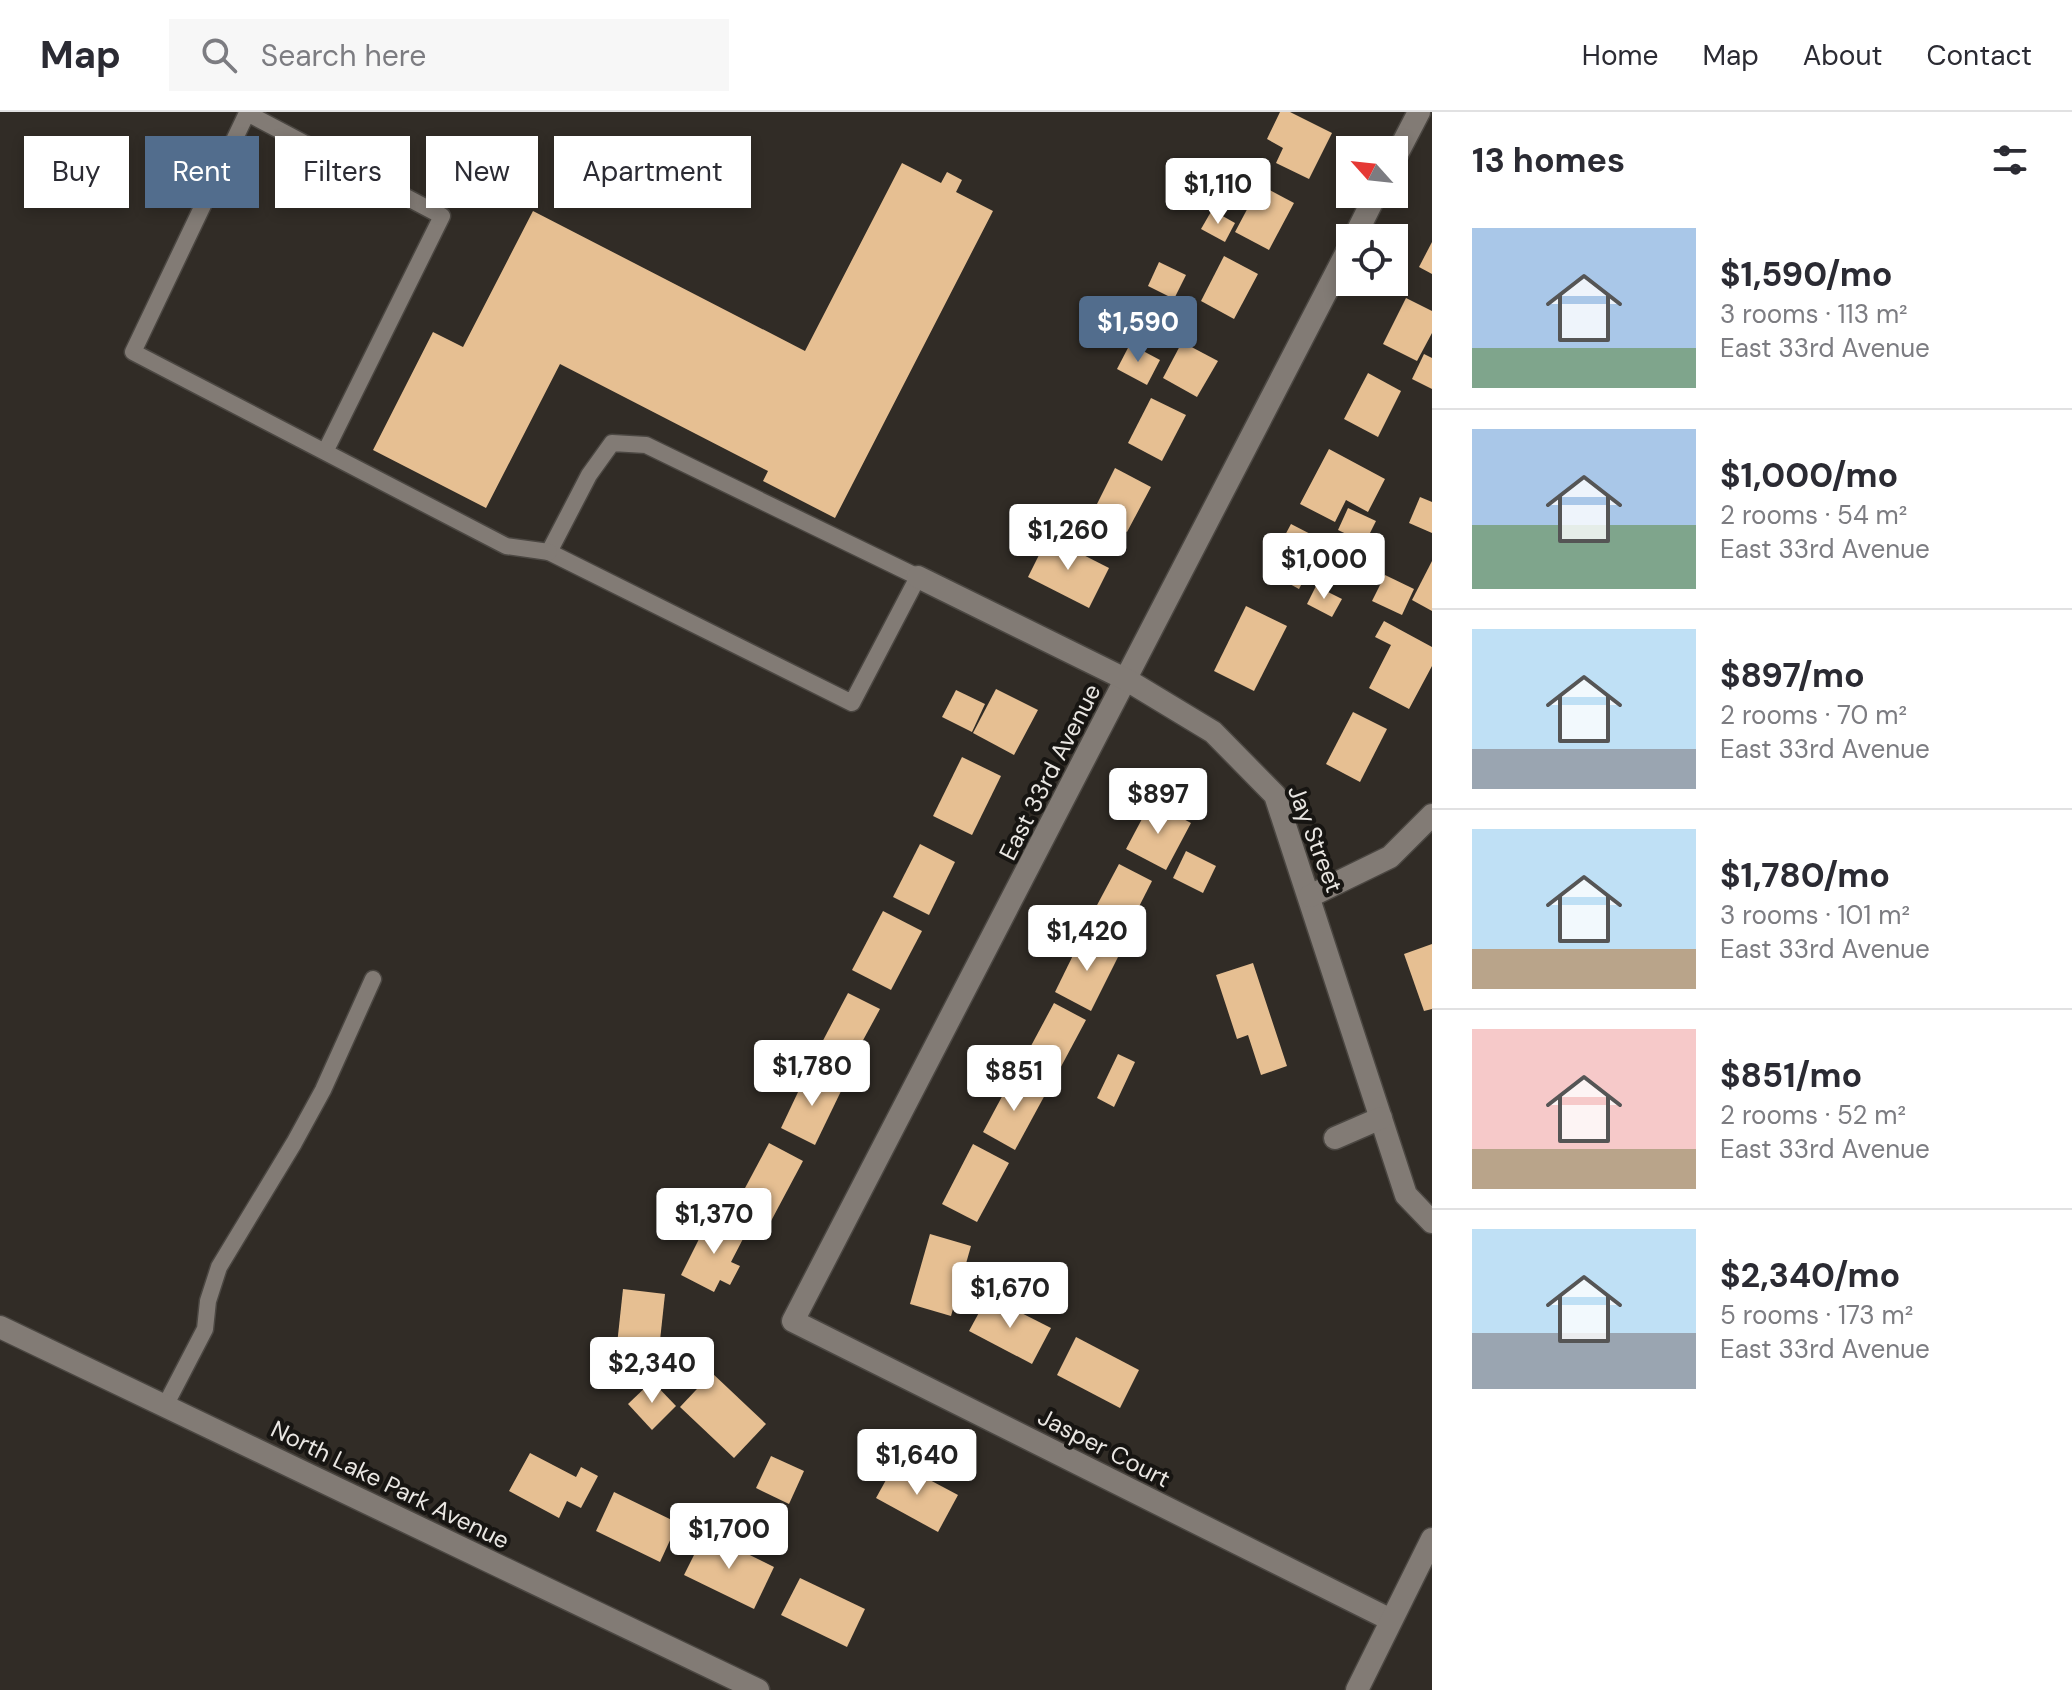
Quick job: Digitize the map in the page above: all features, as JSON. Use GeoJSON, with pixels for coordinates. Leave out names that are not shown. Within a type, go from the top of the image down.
{"type":"FeatureCollection","features":[{"type":"Feature","properties":{"kind":"street"},"geometry":{"type":"LineString","coordinates":[[1406,136],[1419,112]]}},
{"type":"Feature","properties":{"kind":"street","name":"East 33rd Avenue"},"geometry":{"type":"LineString","coordinates":[[793,1321],[1336,273]]}},
{"type":"Feature","properties":{"kind":"street","name":"Jay Street"},"geometry":{"type":"LineString","coordinates":[[918,577],[1127,680],[1213,732],[1275,795],[1406,1195],[1432,1222]]}},
{"type":"Feature","properties":{"kind":"street"},"geometry":{"type":"LineString","coordinates":[[1310,896],[1390,857],[1432,815]]}},
{"type":"Feature","properties":{"kind":"street"},"geometry":{"type":"LineString","coordinates":[[1335,1138],[1381,1118]]}},
{"type":"Feature","properties":{"kind":"street","name":"Jasper Court"},"geometry":{"type":"LineString","coordinates":[[793,1321],[1391,1620]]}},
{"type":"Feature","properties":{"kind":"street","name":"North Lake Park Avenue"},"geometry":{"type":"LineString","coordinates":[[0,1327],[758,1690]]}},
{"type":"Feature","properties":{"kind":"street"},"geometry":{"type":"LineString","coordinates":[[1357,1690],[1432,1539]]}},
{"type":"Feature","properties":{"kind":"lane"},"geometry":{"type":"LineString","coordinates":[[325,452],[442,216],[247,113],[133,352],[325,452],[506,546],[549,552],[852,703],[918,577],[646,445],[612,443],[589,475],[549,552]]}},
{"type":"Feature","properties":{"kind":"lane"},"geometry":{"type":"LineString","coordinates":[[165,1406],[205,1329],[208,1301],[219,1267],[301,1130],[373,979]]}},
{"type":"Feature","properties":{"kind":"building"},"geometry":{"type":"Polygon","coordinates":[[[1280,112],[1290,112],[1332,133],[1309,179],[1276,163],[1283,148],[1267,139],[1280,112]]]}},
{"type":"Feature","properties":{"kind":"building"},"geometry":{"type":"Polygon","coordinates":[[[902,163],[941,183],[947,172],[962,180],[956,192],[993,211],[835,518],[763,481],[768,471],[560,364],[486,508],[373,450],[433,332],[463,347],[533,211],[805,351],[902,163]]]}},
{"type":"Feature","properties":{"kind":"building"},"geometry":{"type":"Polygon","coordinates":[[[1260,185],[1294,203],[1269,250],[1235,232],[1260,185]]]}},
{"type":"Feature","properties":{"kind":"building"},"geometry":{"type":"Polygon","coordinates":[[[1212,210],[1235,223],[1225,242],[1201,229],[1212,210]]]}},
{"type":"Feature","properties":{"kind":"building"},"geometry":{"type":"Polygon","coordinates":[[[1432,242],[1432,274],[1419,267],[1432,242]]]}},
{"type":"Feature","properties":{"kind":"building"},"geometry":{"type":"Polygon","coordinates":[[[1224,256],[1258,274],[1234,319],[1201,301],[1224,256]]]}},
{"type":"Feature","properties":{"kind":"building"},"geometry":{"type":"Polygon","coordinates":[[[1159,262],[1186,275],[1174,299],[1148,286],[1159,262]]]}},
{"type":"Feature","properties":{"kind":"building"},"geometry":{"type":"Polygon","coordinates":[[[1406,298],[1432,311],[1432,333],[1417,361],[1383,344],[1406,298]]]}},
{"type":"Feature","properties":{"kind":"building"},"geometry":{"type":"Polygon","coordinates":[[[1182,342],[1218,361],[1197,397],[1163,378],[1182,342]]]}},
{"type":"Feature","properties":{"kind":"building"},"geometry":{"type":"Polygon","coordinates":[[[1130,344],[1160,360],[1147,385],[1117,369],[1130,344]]]}},
{"type":"Feature","properties":{"kind":"building"},"geometry":{"type":"Polygon","coordinates":[[[1424,354],[1432,358],[1432,389],[1412,379],[1424,354]]]}},
{"type":"Feature","properties":{"kind":"building"},"geometry":{"type":"Polygon","coordinates":[[[1368,373],[1401,391],[1378,437],[1344,419],[1368,373]]]}},
{"type":"Feature","properties":{"kind":"building"},"geometry":{"type":"Polygon","coordinates":[[[1151,398],[1186,415],[1162,461],[1128,443],[1151,398]]]}},
{"type":"Feature","properties":{"kind":"building"},"geometry":{"type":"Polygon","coordinates":[[[1329,449],[1385,479],[1368,512],[1346,500],[1335,522],[1300,504],[1329,449]]]}},
{"type":"Feature","properties":{"kind":"building"},"geometry":{"type":"Polygon","coordinates":[[[1115,468],[1151,487],[1127,532],[1092,514],[1115,468]]]}},
{"type":"Feature","properties":{"kind":"building"},"geometry":{"type":"Polygon","coordinates":[[[1420,497],[1432,502],[1432,533],[1409,523],[1420,497]]]}},
{"type":"Feature","properties":{"kind":"building"},"geometry":{"type":"Polygon","coordinates":[[[1348,508],[1376,521],[1365,543],[1338,530],[1348,508]]]}},
{"type":"Feature","properties":{"kind":"building"},"geometry":{"type":"Polygon","coordinates":[[[1291,524],[1324,541],[1299,589],[1266,571],[1291,524]]]}},
{"type":"Feature","properties":{"kind":"building"},"geometry":{"type":"Polygon","coordinates":[[[1048,537],[1109,568],[1089,608],[1028,577],[1048,537]]]}},
{"type":"Feature","properties":{"kind":"building"},"geometry":{"type":"Polygon","coordinates":[[[1432,561],[1432,611],[1412,600],[1432,561]]]}},
{"type":"Feature","properties":{"kind":"building"},"geometry":{"type":"Polygon","coordinates":[[[1385,575],[1414,589],[1402,615],[1372,601],[1385,575]]]}},
{"type":"Feature","properties":{"kind":"building"},"geometry":{"type":"Polygon","coordinates":[[[1316,586],[1342,599],[1332,617],[1307,604],[1316,586]]]}},
{"type":"Feature","properties":{"kind":"building"},"geometry":{"type":"Polygon","coordinates":[[[1246,606],[1287,626],[1254,691],[1214,671],[1246,606]]]}},
{"type":"Feature","properties":{"kind":"building"},"geometry":{"type":"Polygon","coordinates":[[[1384,621],[1432,647],[1432,666],[1409,709],[1369,688],[1391,645],[1375,637],[1384,621]]]}},
{"type":"Feature","properties":{"kind":"building"},"geometry":{"type":"Polygon","coordinates":[[[996,689],[1038,710],[1014,755],[973,733],[996,689]]]}},
{"type":"Feature","properties":{"kind":"building"},"geometry":{"type":"Polygon","coordinates":[[[956,690],[985,704],[972,732],[942,717],[956,690]]]}},
{"type":"Feature","properties":{"kind":"building"},"geometry":{"type":"Polygon","coordinates":[[[1353,712],[1387,729],[1360,782],[1326,764],[1353,712]]]}},
{"type":"Feature","properties":{"kind":"building"},"geometry":{"type":"Polygon","coordinates":[[[962,757],[1001,776],[972,835],[933,816],[962,757]]]}},
{"type":"Feature","properties":{"kind":"building"},"geometry":{"type":"Polygon","coordinates":[[[1151,802],[1191,823],[1166,870],[1126,849],[1151,802]]]}},
{"type":"Feature","properties":{"kind":"building"},"geometry":{"type":"Polygon","coordinates":[[[920,844],[955,862],[929,915],[893,897],[920,844]]]}},
{"type":"Feature","properties":{"kind":"building"},"geometry":{"type":"Polygon","coordinates":[[[1186,851],[1216,866],[1203,893],[1173,878],[1186,851]]]}},
{"type":"Feature","properties":{"kind":"building"},"geometry":{"type":"Polygon","coordinates":[[[1119,864],[1152,881],[1122,940],[1088,922],[1119,864]]]}},
{"type":"Feature","properties":{"kind":"building"},"geometry":{"type":"Polygon","coordinates":[[[883,911],[922,931],[891,990],[852,970],[883,911]]]}},
{"type":"Feature","properties":{"kind":"building"},"geometry":{"type":"Polygon","coordinates":[[[1083,935],[1120,953],[1091,1011],[1055,992],[1083,935]]]}},
{"type":"Feature","properties":{"kind":"building"},"geometry":{"type":"Polygon","coordinates":[[[1432,944],[1432,1009],[1424,1011],[1404,954],[1432,944]]]}},
{"type":"Feature","properties":{"kind":"building"},"geometry":{"type":"Polygon","coordinates":[[[1253,963],[1287,1066],[1261,1075],[1248,1035],[1237,1039],[1216,975],[1253,963]]]}},
{"type":"Feature","properties":{"kind":"building"},"geometry":{"type":"Polygon","coordinates":[[[848,993],[880,1009],[849,1066],[818,1050],[848,993]]]}},
{"type":"Feature","properties":{"kind":"building"},"geometry":{"type":"Polygon","coordinates":[[[1054,1003],[1086,1020],[1056,1076],[1024,1059],[1054,1003]]]}},
{"type":"Feature","properties":{"kind":"building"},"geometry":{"type":"Polygon","coordinates":[[[1118,1054],[1135,1062],[1114,1107],[1097,1098],[1118,1054]]]}},
{"type":"Feature","properties":{"kind":"building"},"geometry":{"type":"Polygon","coordinates":[[[808,1071],[843,1087],[815,1145],[781,1128],[808,1071]]]}},
{"type":"Feature","properties":{"kind":"building"},"geometry":{"type":"Polygon","coordinates":[[[1013,1076],[1046,1093],[1015,1150],[983,1132],[1013,1076]]]}},
{"type":"Feature","properties":{"kind":"building"},"geometry":{"type":"Polygon","coordinates":[[[769,1143],[803,1161],[771,1221],[737,1203],[769,1143]]]}},
{"type":"Feature","properties":{"kind":"building"},"geometry":{"type":"Polygon","coordinates":[[[973,1144],[1009,1163],[977,1222],[942,1204],[973,1144]]]}},
{"type":"Feature","properties":{"kind":"building"},"geometry":{"type":"Polygon","coordinates":[[[710,1217],[745,1235],[731,1262],[740,1266],[730,1285],[720,1280],[714,1292],[681,1275],[710,1217]]]}},
{"type":"Feature","properties":{"kind":"building"},"geometry":{"type":"Polygon","coordinates":[[[930,1234],[971,1246],[951,1316],[910,1304],[930,1234]]]}},
{"type":"Feature","properties":{"kind":"building"},"geometry":{"type":"Polygon","coordinates":[[[623,1289],[665,1294],[658,1359],[616,1354],[623,1289]]]}},
{"type":"Feature","properties":{"kind":"building"},"geometry":{"type":"Polygon","coordinates":[[[988,1296],[1051,1328],[1032,1364],[969,1331],[988,1296]]]}},
{"type":"Feature","properties":{"kind":"building"},"geometry":{"type":"Polygon","coordinates":[[[1076,1337],[1139,1370],[1120,1408],[1057,1375],[1076,1337]]]}},
{"type":"Feature","properties":{"kind":"building"},"geometry":{"type":"Polygon","coordinates":[[[712,1373],[766,1424],[734,1458],[680,1407],[712,1373]]]}},
{"type":"Feature","properties":{"kind":"building"},"geometry":{"type":"Polygon","coordinates":[[[652,1381],[676,1406],[652,1430],[628,1404],[652,1381]]]}},
{"type":"Feature","properties":{"kind":"building"},"geometry":{"type":"Polygon","coordinates":[[[530,1453],[576,1477],[581,1467],[598,1476],[581,1508],[567,1501],[559,1518],[509,1491],[530,1453]]]}},
{"type":"Feature","properties":{"kind":"building"},"geometry":{"type":"Polygon","coordinates":[[[771,1456],[804,1471],[789,1504],[756,1488],[771,1456]]]}},
{"type":"Feature","properties":{"kind":"building"},"geometry":{"type":"Polygon","coordinates":[[[896,1462],[958,1495],[938,1532],[876,1498],[896,1462]]]}},
{"type":"Feature","properties":{"kind":"building"},"geometry":{"type":"Polygon","coordinates":[[[614,1492],[678,1523],[660,1562],[596,1531],[614,1492]]]}},
{"type":"Feature","properties":{"kind":"building"},"geometry":{"type":"Polygon","coordinates":[[[705,1533],[774,1567],[754,1609],[684,1575],[705,1533]]]}},
{"type":"Feature","properties":{"kind":"building"},"geometry":{"type":"Polygon","coordinates":[[[800,1578],[865,1609],[847,1647],[781,1615],[800,1578]]]}}]}
